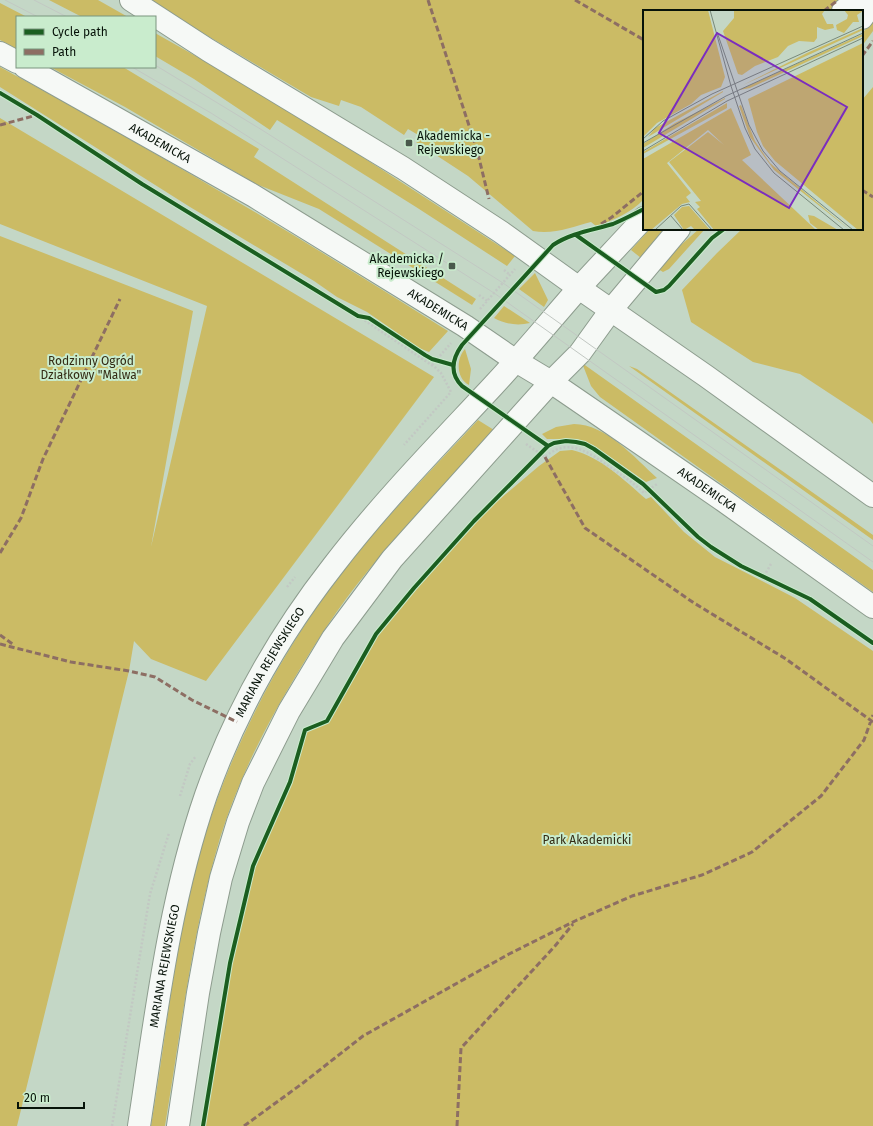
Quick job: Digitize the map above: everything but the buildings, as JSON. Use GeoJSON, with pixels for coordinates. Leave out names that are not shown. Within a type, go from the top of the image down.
{"type":"FeatureCollection","features":[{"type":"Feature","properties":{"kind":"street"},"geometry":{"type":"LineString","coordinates":[[132,0],[208,50],[448,197],[540,259],[873,496]]}},
{"type":"Feature","properties":{"kind":"street"},"geometry":{"type":"LineString","coordinates":[[844,10],[856,0]]}},
{"type":"Feature","properties":{"kind":"street"},"geometry":{"type":"LineString","coordinates":[[863,17],[873,3]]}},
{"type":"Feature","properties":{"kind":"street"},"geometry":{"type":"LineString","coordinates":[[0,53],[16,61]]}},
{"type":"Feature","properties":{"kind":"street","name":"AKADEMICKA"},"geometry":{"type":"LineString","coordinates":[[27,68],[254,196],[465,326],[516,361],[551,382],[873,606]]}},
{"type":"Feature","properties":{"kind":"street","name":"MARIANA REJEWSKIEGO"},"geometry":{"type":"LineString","coordinates":[[139,1126],[164,963],[176,902],[189,849],[207,793],[237,722],[256,683],[276,648],[308,598],[367,524],[643,219]]}},
{"type":"Feature","properties":{"kind":"street"},"geometry":{"type":"LineString","coordinates":[[178,1126],[209,932],[221,878],[232,842],[254,783],[290,711],[333,638],[392,559],[508,432],[551,382],[580,353],[611,310],[678,230]]}},
{"type":"Feature","properties":{"kind":"path"},"geometry":{"type":"LineString","coordinates":[[504,270],[510,275]]}},
{"type":"Feature","properties":{"kind":"path"},"geometry":{"type":"LineString","coordinates":[[479,295],[487,301]]}},
{"type":"Feature","properties":{"kind":"path"},"geometry":{"type":"LineString","coordinates":[[358,316],[369,318],[425,355]]}},
{"type":"Feature","properties":{"kind":"path"},"geometry":{"type":"LineString","coordinates":[[432,359],[442,361]]}},
{"type":"Feature","properties":{"kind":"path"},"geometry":{"type":"LineString","coordinates":[[451,392],[473,407]]}},
{"type":"Feature","properties":{"kind":"path"},"geometry":{"type":"LineString","coordinates":[[508,432],[545,457],[557,449],[575,448],[585,451],[638,487],[644,493],[657,484]]}},
{"type":"Feature","properties":{"kind":"path"},"geometry":{"type":"LineString","coordinates":[[535,460],[544,450]]}},
{"type":"Feature","properties":{"kind":"path"},"geometry":{"type":"LineString","coordinates":[[618,467],[637,480]]}},
{"type":"Feature","properties":{"kind":"path"},"geometry":{"type":"LineString","coordinates":[[759,574],[764,576],[771,564]]}},
{"type":"Feature","properties":{"kind":"green space"},"geometry":{"type":"Polygon","coordinates":[[[49,0],[98,0],[126,16],[80,16],[49,0]]]}},
{"type":"Feature","properties":{"kind":"green space"},"geometry":{"type":"Polygon","coordinates":[[[147,0],[843,0],[832,10],[643,10],[643,200],[622,216],[596,226],[591,222],[562,230],[548,232],[533,231],[468,176],[416,142],[420,136],[408,129],[404,135],[361,107],[341,100],[339,106],[311,97],[147,0]]]}},
{"type":"Feature","properties":{"kind":"green space"},"geometry":{"type":"Polygon","coordinates":[[[0,3],[25,16],[16,16],[16,48],[0,40],[0,3]]]}},
{"type":"Feature","properties":{"kind":"green space"},"geometry":{"type":"Polygon","coordinates":[[[873,19],[873,31],[863,45],[863,33],[873,19]]]}},
{"type":"Feature","properties":{"kind":"green space"},"geometry":{"type":"Polygon","coordinates":[[[156,34],[254,89],[515,256],[507,266],[277,120],[270,130],[194,79],[156,57],[156,34]]]}},
{"type":"Feature","properties":{"kind":"green space"},"geometry":{"type":"Polygon","coordinates":[[[0,67],[226,195],[448,331],[429,352],[419,348],[367,312],[337,297],[314,281],[190,207],[0,87],[0,67]]]}},
{"type":"Feature","properties":{"kind":"green space"},"geometry":{"type":"Polygon","coordinates":[[[52,68],[125,68],[259,149],[254,157],[476,299],[472,305],[319,209],[256,184],[125,107],[52,68]]]}},
{"type":"Feature","properties":{"kind":"green space"},"geometry":{"type":"Polygon","coordinates":[[[873,87],[873,424],[870,420],[800,374],[753,362],[691,322],[682,290],[741,230],[863,230],[863,99],[873,87]]]}},
{"type":"Feature","properties":{"kind":"green space","name":"Rodzinny Ogród Działkowy \"Malwa\""},"geometry":{"type":"Polygon","coordinates":[[[0,118],[434,377],[206,681],[151,659],[134,641],[129,671],[17,1126],[0,1126],[0,236],[193,311],[151,547],[207,306],[0,224],[0,118]]]}},
{"type":"Feature","properties":{"kind":"green space"},"geometry":{"type":"Polygon","coordinates":[[[649,230],[667,230],[641,258],[631,250],[649,230]]]}},
{"type":"Feature","properties":{"kind":"green space"},"geometry":{"type":"Polygon","coordinates":[[[698,230],[704,230],[669,269],[663,272],[658,269],[665,259],[698,230]]]}},
{"type":"Feature","properties":{"kind":"green space"},"geometry":{"type":"Polygon","coordinates":[[[535,273],[548,300],[544,307],[519,289],[535,273]]]}},
{"type":"Feature","properties":{"kind":"green space"},"geometry":{"type":"Polygon","coordinates":[[[504,306],[530,323],[511,324],[494,318],[504,306]]]}},
{"type":"Feature","properties":{"kind":"green space"},"geometry":{"type":"Polygon","coordinates":[[[465,349],[471,369],[469,385],[462,378],[459,368],[460,358],[465,349]]]}},
{"type":"Feature","properties":{"kind":"green space"},"geometry":{"type":"Polygon","coordinates":[[[582,363],[873,570],[873,592],[600,397],[591,386],[582,363]]]}},
{"type":"Feature","properties":{"kind":"green space"},"geometry":{"type":"Polygon","coordinates":[[[629,366],[637,369],[653,380],[873,535],[873,540],[629,366]]]}},
{"type":"Feature","properties":{"kind":"green space"},"geometry":{"type":"Polygon","coordinates":[[[478,420],[494,430],[429,500],[367,572],[346,599],[291,684],[270,721],[242,778],[220,838],[202,909],[188,981],[165,1126],[151,1126],[170,999],[190,889],[202,844],[217,799],[235,755],[277,670],[328,591],[386,519],[478,420]]]}},
{"type":"Feature","properties":{"kind":"green space"},"geometry":{"type":"Polygon","coordinates":[[[574,424],[586,426],[609,436],[630,452],[657,478],[646,482],[593,445],[577,439],[547,439],[542,434],[556,427],[574,424]]]}},
{"type":"Feature","properties":{"kind":"green space","name":"Park Akademicki"},"geometry":{"type":"Polygon","coordinates":[[[572,450],[593,458],[612,470],[646,499],[651,497],[684,532],[715,557],[795,598],[873,651],[873,1126],[203,1126],[230,963],[253,866],[290,782],[305,730],[327,721],[376,634],[414,588],[474,521],[539,466],[560,451],[572,450]]]}},
{"type":"Feature","properties":{"kind":"tram line"},"geometry":{"type":"LineString","coordinates":[[5,0],[36,16]]}},
{"type":"Feature","properties":{"kind":"tram line"},"geometry":{"type":"LineString","coordinates":[[34,0],[65,16]]}},
{"type":"Feature","properties":{"kind":"tram line"},"geometry":{"type":"LineString","coordinates":[[156,66],[262,130],[503,283],[873,546]]}},
{"type":"Feature","properties":{"kind":"tram line"},"geometry":{"type":"LineString","coordinates":[[134,68],[211,113],[494,293],[873,562]]}},
{"type":"Feature","properties":{"kind":"marked path"},"geometry":{"type":"LineString","coordinates":[[428,0],[477,150],[489,199]]}},
{"type":"Feature","properties":{"kind":"marked path"},"geometry":{"type":"LineString","coordinates":[[575,0],[643,39]]}},
{"type":"Feature","properties":{"kind":"marked path"},"geometry":{"type":"LineString","coordinates":[[825,10],[838,0]]}},
{"type":"Feature","properties":{"kind":"marked path"},"geometry":{"type":"LineString","coordinates":[[863,55],[873,41]]}},
{"type":"Feature","properties":{"kind":"marked path"},"geometry":{"type":"LineString","coordinates":[[0,125],[37,115]]}},
{"type":"Feature","properties":{"kind":"marked path"},"geometry":{"type":"LineString","coordinates":[[863,191],[873,197]]}},
{"type":"Feature","properties":{"kind":"marked path"},"geometry":{"type":"LineString","coordinates":[[601,224],[643,192]]}},
{"type":"Feature","properties":{"kind":"marked path"},"geometry":{"type":"LineString","coordinates":[[0,553],[21,518],[43,459],[120,299]]}},
{"type":"Feature","properties":{"kind":"marked path"},"geometry":{"type":"LineString","coordinates":[[545,457],[585,528],[694,603],[786,659],[873,722]]}},
{"type":"Feature","properties":{"kind":"marked path"},"geometry":{"type":"LineString","coordinates":[[0,635],[14,645]]}},
{"type":"Feature","properties":{"kind":"marked path"},"geometry":{"type":"LineString","coordinates":[[0,644],[71,662],[129,671],[155,677],[192,700],[237,722]]}},
{"type":"Feature","properties":{"kind":"marked path"},"geometry":{"type":"LineString","coordinates":[[244,1126],[303,1083],[363,1036],[509,954],[575,921],[632,896],[702,875],[752,852],[821,796],[864,740],[873,715]]}},
{"type":"Feature","properties":{"kind":"marked path"},"geometry":{"type":"LineString","coordinates":[[457,1126],[461,1048],[555,946],[573,924]]}},
{"type":"Feature","properties":{"kind":"cycle path"},"geometry":{"type":"LineString","coordinates":[[0,93],[37,115],[142,184],[358,316],[369,318],[432,359],[453,365]]}},
{"type":"Feature","properties":{"kind":"cycle path"},"geometry":{"type":"LineString","coordinates":[[548,446],[462,386],[455,376],[453,366],[456,355],[462,345],[553,245],[575,235],[613,224],[643,210]]}},
{"type":"Feature","properties":{"kind":"cycle path"},"geometry":{"type":"LineString","coordinates":[[576,235],[656,292],[664,290],[669,286],[712,238],[723,230]]}},
{"type":"Feature","properties":{"kind":"cycle path"},"geometry":{"type":"LineString","coordinates":[[203,1126],[230,963],[253,866],[290,782],[305,730],[327,721],[376,634],[414,588],[474,521],[548,446],[554,443],[566,441],[585,444],[594,449],[643,484],[698,537],[711,547],[741,566],[810,599],[873,643]]}},
{"type":"Feature","properties":{"kind":"place","name":"Akademicka - Rejewskiego"},"geometry":{"type":"Point","coordinates":[409,143]}},
{"type":"Feature","properties":{"kind":"place","name":"Akademicka / Rejewskiego"},"geometry":{"type":"Point","coordinates":[452,266]}}]}
